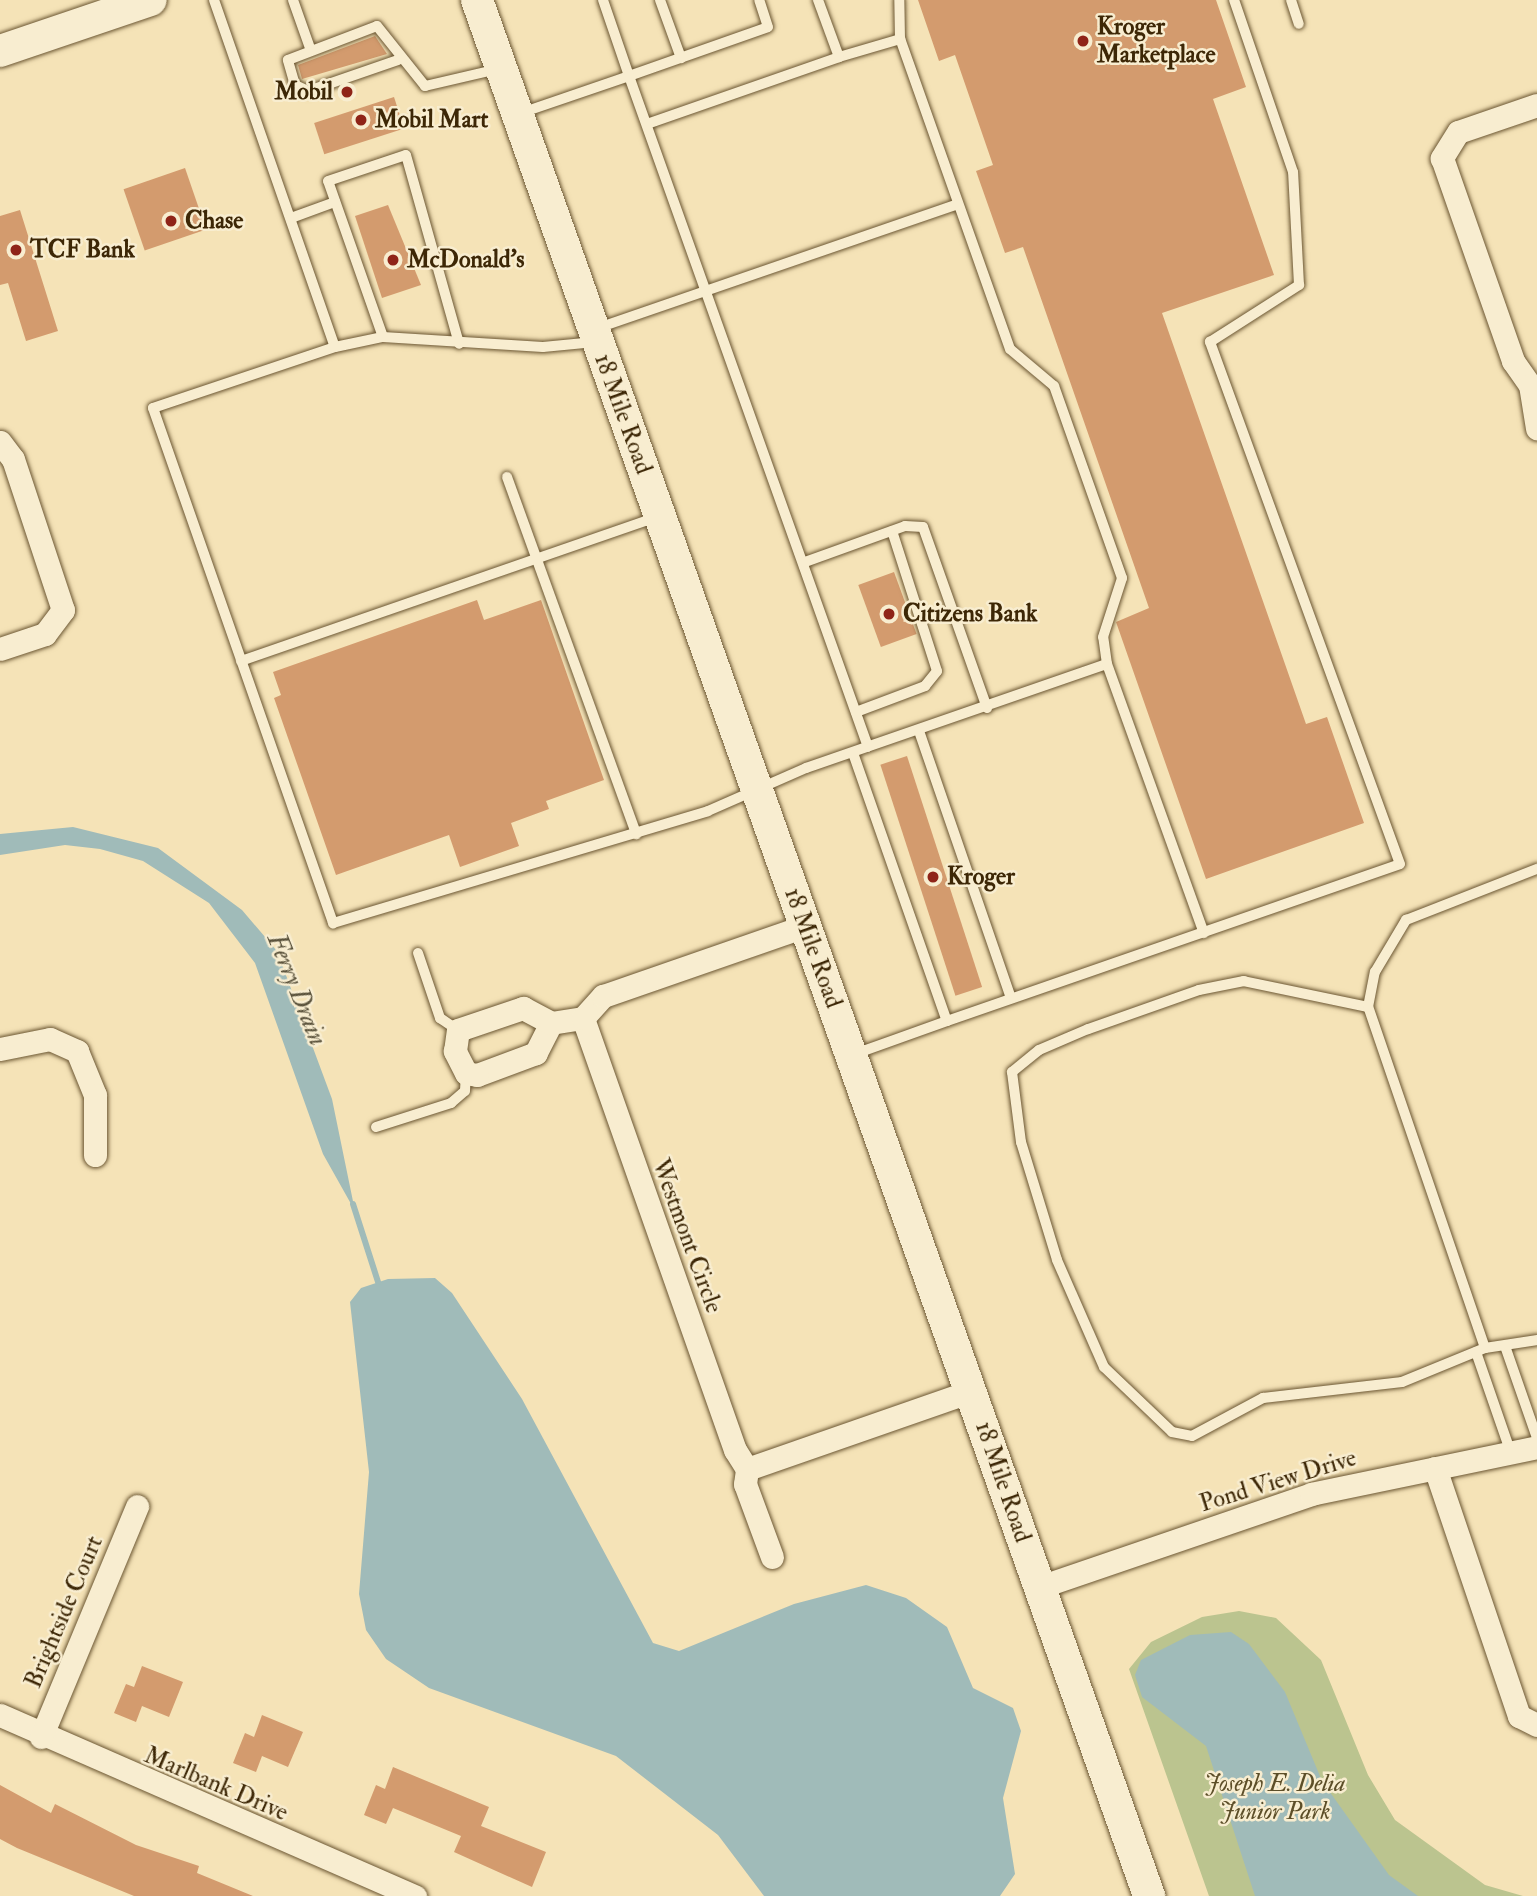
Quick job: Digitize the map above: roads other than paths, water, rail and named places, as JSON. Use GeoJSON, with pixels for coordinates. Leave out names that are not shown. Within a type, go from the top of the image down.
{"type":"FeatureCollection","features":[{"type":"Feature","properties":{"kind":"main road"},"geometry":{"type":"LineString","coordinates":[[0,51],[151,0]]}},
{"type":"Feature","properties":{"kind":"main road","name":"18 Mile Road"},"geometry":{"type":"LineString","coordinates":[[477,0],[1149,1896]]}},
{"type":"Feature","properties":{"kind":"street"},"geometry":{"type":"LineString","coordinates":[[1537,105],[1458,132],[1442,158],[1513,361],[1533,384],[1537,428]]}},
{"type":"Feature","properties":{"kind":"street"},"geometry":{"type":"LineString","coordinates":[[0,442],[13,460],[63,601],[60,618],[45,634],[0,649]]}},
{"type":"Feature","properties":{"kind":"street"},"geometry":{"type":"LineString","coordinates":[[551,1023],[536,1053],[466,1073],[455,1051],[458,1030],[523,1008],[551,1023],[583,1018],[603,996],[805,926]]}},
{"type":"Feature","properties":{"kind":"street","name":"Westmont Circle"},"geometry":{"type":"LineString","coordinates":[[583,1018],[735,1450],[747,1469],[745,1484],[772,1557]]}},
{"type":"Feature","properties":{"kind":"street"},"geometry":{"type":"LineString","coordinates":[[0,1049],[50,1039],[77,1051],[95,1096],[95,1155]]}},
{"type":"Feature","properties":{"kind":"street"},"geometry":{"type":"LineString","coordinates":[[747,1469],[971,1391]]}},
{"type":"Feature","properties":{"kind":"street","name":"Pond View Drive"},"geometry":{"type":"LineString","coordinates":[[1040,1587],[1311,1494],[1537,1447]]}},
{"type":"Feature","properties":{"kind":"street"},"geometry":{"type":"LineString","coordinates":[[1435,1468],[1519,1716],[1537,1725]]}},
{"type":"Feature","properties":{"kind":"street","name":"Brightside Court"},"geometry":{"type":"LineString","coordinates":[[41,1737],[137,1506]]}},
{"type":"Feature","properties":{"kind":"street","name":"Marlbank Drive"},"geometry":{"type":"LineString","coordinates":[[0,1714],[41,1737],[415,1896]]}},
{"type":"Feature","properties":{"kind":"lane"},"geometry":{"type":"LineString","coordinates":[[214,0],[335,347]]}},
{"type":"Feature","properties":{"kind":"lane"},"geometry":{"type":"LineString","coordinates":[[293,0],[310,48]]}},
{"type":"Feature","properties":{"kind":"lane"},"geometry":{"type":"LineString","coordinates":[[603,0],[805,562],[868,747]]}},
{"type":"Feature","properties":{"kind":"lane"},"geometry":{"type":"LineString","coordinates":[[660,0],[681,58]]}},
{"type":"Feature","properties":{"kind":"lane"},"geometry":{"type":"LineString","coordinates":[[518,114],[768,27],[759,0]]}},
{"type":"Feature","properties":{"kind":"lane"},"geometry":{"type":"LineString","coordinates":[[818,0],[839,57]]}},
{"type":"Feature","properties":{"kind":"lane"},"geometry":{"type":"LineString","coordinates":[[899,0],[900,39],[1010,349],[1054,386],[1122,578],[1103,636],[1107,664],[1204,933]]}},
{"type":"Feature","properties":{"kind":"lane"},"geometry":{"type":"LineString","coordinates":[[852,1055],[1399,864],[1210,342],[1299,285],[1293,172],[1234,0]]}},
{"type":"Feature","properties":{"kind":"lane"},"geometry":{"type":"LineString","coordinates":[[1291,0],[1299,24]]}},
{"type":"Feature","properties":{"kind":"lane"},"geometry":{"type":"LineString","coordinates":[[398,60],[308,90],[295,85],[288,60],[310,48],[377,26],[389,35],[398,60],[435,89],[502,68]]}},
{"type":"Feature","properties":{"kind":"lane"},"geometry":{"type":"LineString","coordinates":[[647,124],[839,57],[900,39]]}},
{"type":"Feature","properties":{"kind":"lane"},"geometry":{"type":"LineString","coordinates":[[383,337],[328,181],[406,155],[459,344]]}},
{"type":"Feature","properties":{"kind":"lane"},"geometry":{"type":"LineString","coordinates":[[291,218],[335,202]]}},
{"type":"Feature","properties":{"kind":"lane"},"geometry":{"type":"LineString","coordinates":[[957,204],[706,289],[595,336],[459,344],[383,337],[335,347],[153,408],[333,923],[636,834],[853,752],[987,708],[1107,664]]}},
{"type":"Feature","properties":{"kind":"lane"},"geometry":{"type":"LineString","coordinates":[[507,477],[636,834]]}},
{"type":"Feature","properties":{"kind":"lane"},"geometry":{"type":"LineString","coordinates":[[241,661],[659,516]]}},
{"type":"Feature","properties":{"kind":"lane"},"geometry":{"type":"LineString","coordinates":[[805,562],[892,531],[923,527],[987,708]]}},
{"type":"Feature","properties":{"kind":"lane"},"geometry":{"type":"LineString","coordinates":[[856,712],[925,686],[937,671],[892,531]]}},
{"type":"Feature","properties":{"kind":"lane"},"geometry":{"type":"LineString","coordinates":[[919,730],[1011,998]]}},
{"type":"Feature","properties":{"kind":"lane"},"geometry":{"type":"LineString","coordinates":[[853,752],[947,1021]]}},
{"type":"Feature","properties":{"kind":"lane"},"geometry":{"type":"LineString","coordinates":[[1511,1452],[1368,1007],[1375,972],[1406,920],[1537,869]]}},
{"type":"Feature","properties":{"kind":"lane"},"geometry":{"type":"LineString","coordinates":[[418,953],[440,1018],[458,1030]]}},
{"type":"Feature","properties":{"kind":"lane"},"geometry":{"type":"LineString","coordinates":[[1368,1007],[1244,981],[1199,990],[1039,1050],[1012,1072],[1012,1094],[1057,1259],[1104,1367],[1172,1432],[1192,1436],[1263,1398],[1402,1382],[1480,1350],[1537,1340]]}},
{"type":"Feature","properties":{"kind":"lane"},"geometry":{"type":"LineString","coordinates":[[376,1127],[452,1103],[466,1091],[466,1073]]}},
{"type":"Feature","properties":{"kind":"lane"},"geometry":{"type":"LineString","coordinates":[[1505,1346],[1537,1438]]}},
{"type":"Feature","properties":{"kind":"water","name":"Ferry Drain"},"geometry":{"type":"Polygon","coordinates":[[[73,827],[158,848],[242,910],[277,951],[332,1099],[355,1211],[323,1154],[255,963],[209,903],[143,861],[100,849],[65,845],[0,855],[0,834],[73,827]]]}},
{"type":"Feature","properties":{"kind":"water"},"geometry":{"type":"Polygon","coordinates":[[[435,1278],[452,1293],[522,1399],[653,1643],[679,1651],[794,1604],[866,1585],[906,1598],[947,1627],[973,1688],[1013,1708],[1021,1731],[1003,1798],[1015,1874],[1000,1896],[764,1896],[718,1835],[616,1756],[429,1688],[386,1659],[366,1630],[359,1594],[369,1472],[350,1302],[361,1288],[388,1279],[435,1278]]]}},
{"type":"Feature","properties":{"kind":"water"},"geometry":{"type":"Polygon","coordinates":[[[1231,1632],[1249,1644],[1285,1692],[1322,1781],[1389,1875],[1418,1896],[1255,1896],[1206,1746],[1142,1697],[1135,1675],[1141,1660],[1190,1635],[1231,1632]]]}},
{"type":"Feature","properties":{"kind":"waterway"},"geometry":{"type":"LineString","coordinates":[[353,1204],[378,1282]]}},
{"type":"Feature","properties":{"kind":"place","name":"Kroger Marketplace"},"geometry":{"type":"Point","coordinates":[1083,41]}},
{"type":"Feature","properties":{"kind":"place","name":"Mobil"},"geometry":{"type":"Point","coordinates":[347,92]}},
{"type":"Feature","properties":{"kind":"place","name":"Mobil Mart"},"geometry":{"type":"Point","coordinates":[361,120]}},
{"type":"Feature","properties":{"kind":"place","name":"Chase"},"geometry":{"type":"Point","coordinates":[171,221]}},
{"type":"Feature","properties":{"kind":"place","name":"TCF Bank"},"geometry":{"type":"Point","coordinates":[16,250]}},
{"type":"Feature","properties":{"kind":"place","name":"McDonald's"},"geometry":{"type":"Point","coordinates":[393,260]}},
{"type":"Feature","properties":{"kind":"place","name":"Citizens Bank"},"geometry":{"type":"Point","coordinates":[889,614]}},
{"type":"Feature","properties":{"kind":"place","name":"Kroger"},"geometry":{"type":"Point","coordinates":[933,877]}},
{"type":"Feature","properties":{"kind":"park label","name":"Joseph E. Delia Junior Park"},"geometry":{"type":"Point","coordinates":[1275,1798]}}]}
